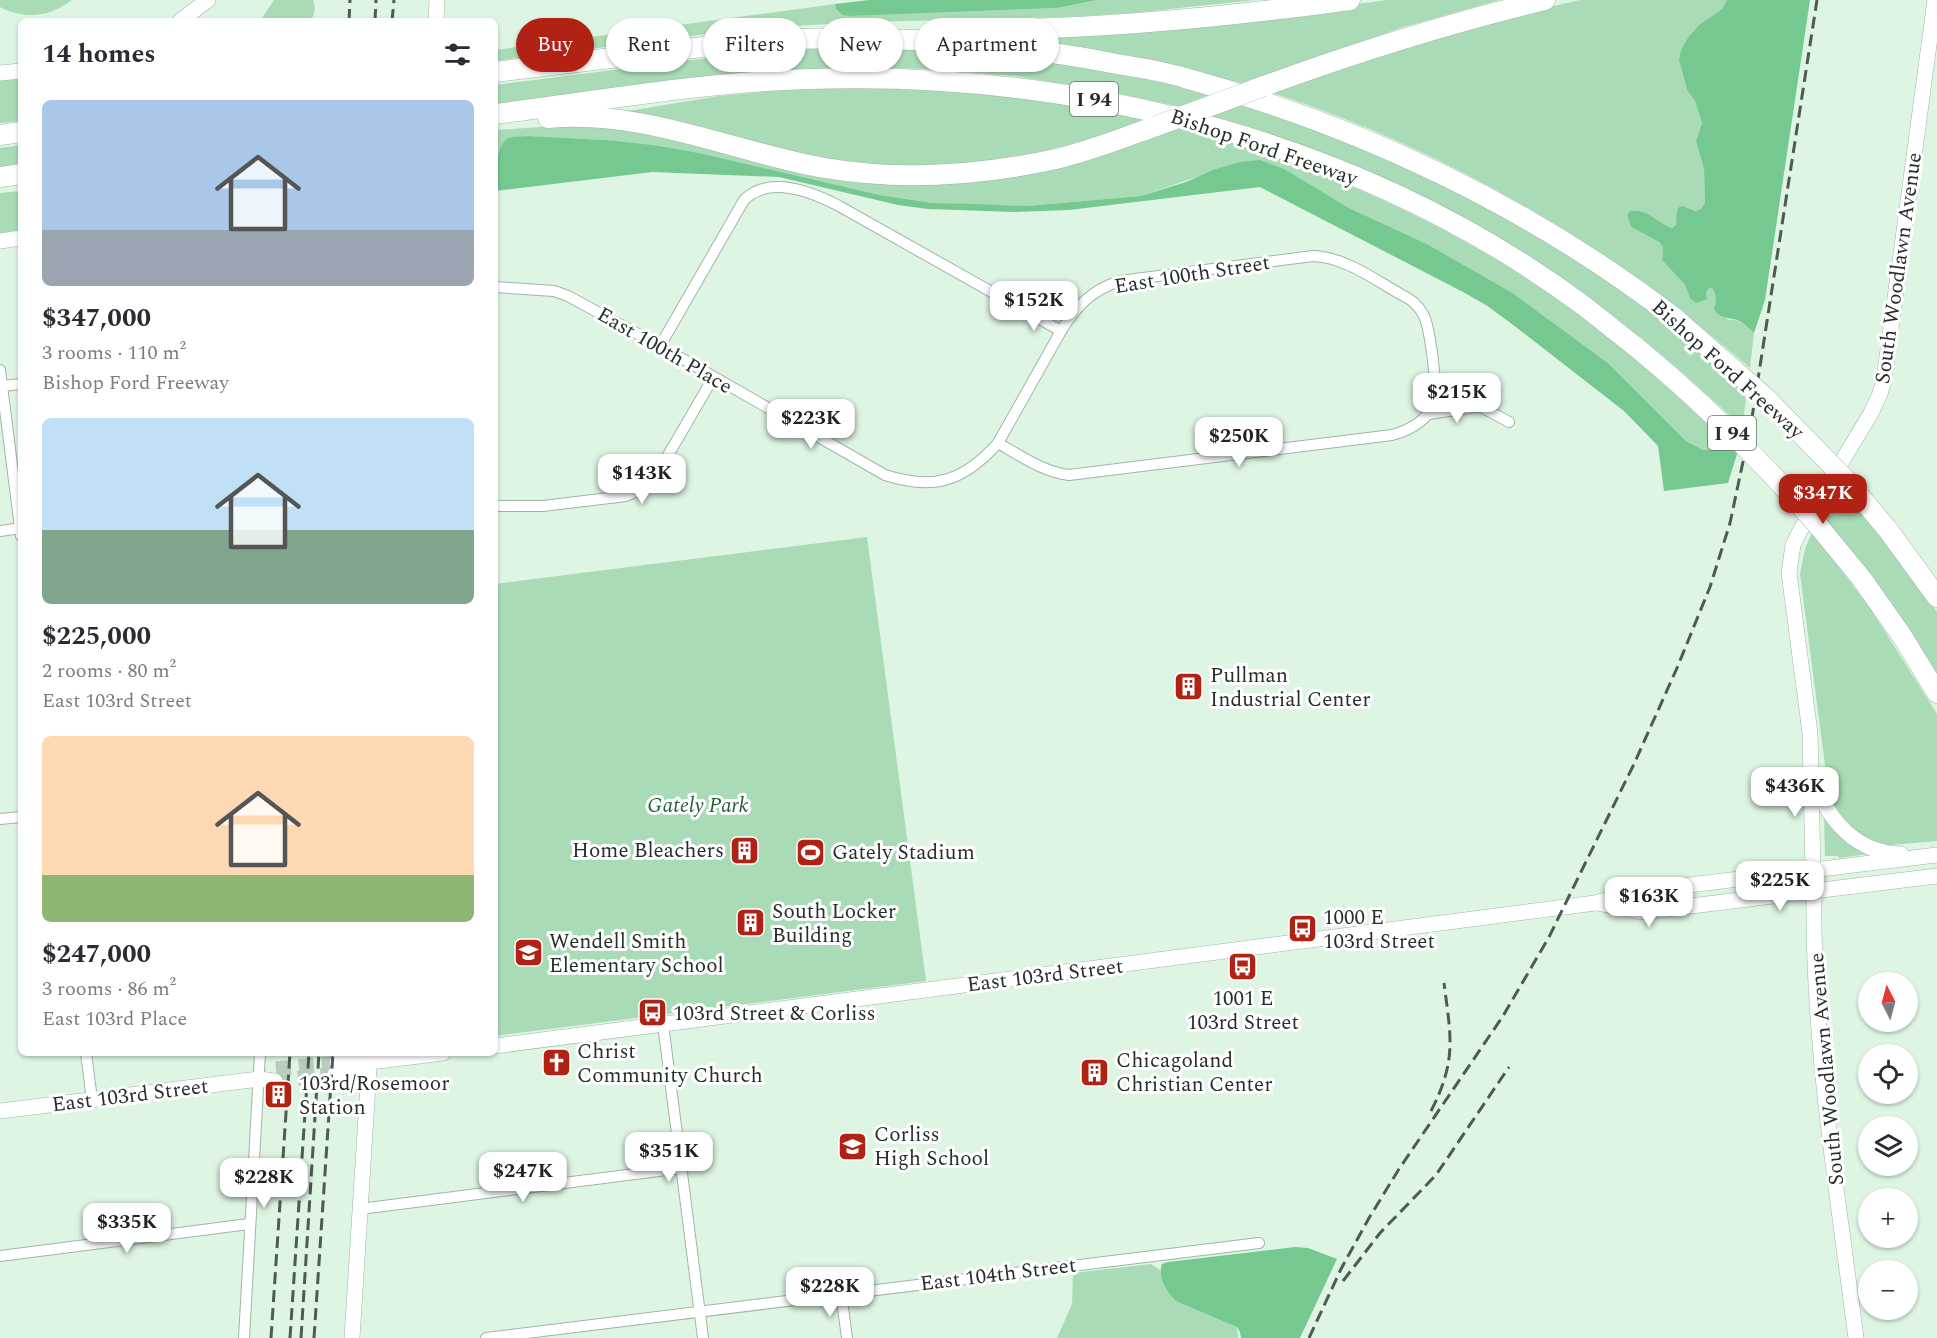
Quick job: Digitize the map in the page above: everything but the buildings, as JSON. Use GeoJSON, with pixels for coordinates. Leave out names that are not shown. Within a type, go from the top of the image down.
{"type":"FeatureCollection","features":[{"type":"Feature","properties":{"kind":"highway"},"geometry":{"type":"LineString","coordinates":[[806,38],[880,31],[990,30],[1148,22],[1285,9],[1350,0]]}},
{"type":"Feature","properties":{"kind":"highway"},"geometry":{"type":"LineString","coordinates":[[498,123],[554,117],[638,122],[825,168],[863,172],[938,174],[981,172],[1058,158],[1096,148],[1348,55],[1545,0]]}},
{"type":"Feature","properties":{"kind":"highway","name":"Bishop Ford Freeway"},"geometry":{"type":"LineString","coordinates":[[806,39],[921,40],[984,44],[1075,56],[1183,77],[1270,104],[1384,147],[1457,182],[1566,242],[1676,319],[1767,399],[1847,481],[1888,530],[1937,597]]}},
{"type":"Feature","properties":{"kind":"highway","name":"Bishop Ford Freeway"},"geometry":{"type":"LineString","coordinates":[[498,72],[703,47]]}},
{"type":"Feature","properties":{"kind":"highway","name":"Bishop Ford Freeway"},"geometry":{"type":"LineString","coordinates":[[498,114],[737,84],[805,79],[869,78],[1000,85],[1088,98],[1162,113],[1294,152],[1428,211],[1491,245],[1584,306],[1636,347],[1710,410],[1769,470],[1820,528],[1862,579],[1902,636],[1937,693]]}},
{"type":"Feature","properties":{"kind":"highway"},"geometry":{"type":"LineString","coordinates":[[0,135],[18,132]]}},
{"type":"Feature","properties":{"kind":"highway"},"geometry":{"type":"LineString","coordinates":[[0,177],[18,174]]}},
{"type":"Feature","properties":{"kind":"main road"},"geometry":{"type":"LineString","coordinates":[[184,18],[208,0]]}},
{"type":"Feature","properties":{"kind":"main road"},"geometry":{"type":"LineString","coordinates":[[436,18],[437,0]]}},
{"type":"Feature","properties":{"kind":"main road","name":"South Woodlawn Avenue"},"geometry":{"type":"LineString","coordinates":[[1813,871],[1810,733],[1790,589],[1790,560],[1793,545],[1801,529],[1871,413],[1884,380],[1935,0]]}},
{"type":"Feature","properties":{"kind":"main road"},"geometry":{"type":"LineString","coordinates":[[0,74],[18,71]]}},
{"type":"Feature","properties":{"kind":"main road"},"geometry":{"type":"LineString","coordinates":[[0,241],[18,238]]}},
{"type":"Feature","properties":{"kind":"main road"},"geometry":{"type":"LineString","coordinates":[[1812,765],[1817,786],[1827,807],[1836,823],[1850,836],[1886,854],[1937,855]]}},
{"type":"Feature","properties":{"kind":"main road","name":"East 103rd Street"},"geometry":{"type":"LineString","coordinates":[[498,1046],[1594,903],[1640,891],[1937,855]]}},
{"type":"Feature","properties":{"kind":"main road","name":"East 103rd Street"},"geometry":{"type":"LineString","coordinates":[[1594,903],[1642,912],[1937,876]]}},
{"type":"Feature","properties":{"kind":"main road","name":"South Woodlawn Avenue"},"geometry":{"type":"LineString","coordinates":[[1814,892],[1817,1023],[1856,1338]]}},
{"type":"Feature","properties":{"kind":"main road"},"geometry":{"type":"LineString","coordinates":[[336,1068],[354,1071],[370,1058],[399,1056]]}},
{"type":"Feature","properties":{"kind":"main road"},"geometry":{"type":"LineString","coordinates":[[352,1338],[370,1058]]}},
{"type":"Feature","properties":{"kind":"main road","name":"East 103rd Street"},"geometry":{"type":"LineString","coordinates":[[0,1111],[270,1076]]}},
{"type":"Feature","properties":{"kind":"street"},"geometry":{"type":"LineString","coordinates":[[660,346],[744,200],[757,190],[775,187],[803,192],[839,206],[1061,331]]}},
{"type":"Feature","properties":{"kind":"street","name":"East 100th Street"},"geometry":{"type":"LineString","coordinates":[[1061,331],[1073,311],[1082,302],[1099,289],[1120,281],[1324,256],[1342,262],[1411,300],[1424,315],[1436,402],[1429,414]]}},
{"type":"Feature","properties":{"kind":"street","name":"East 100th Place"},"geometry":{"type":"LineString","coordinates":[[498,287],[554,291],[568,296],[885,475],[904,481],[927,483],[959,476],[975,467],[998,443],[1061,331]]}},
{"type":"Feature","properties":{"kind":"street"},"geometry":{"type":"LineString","coordinates":[[0,370],[18,508]]}},
{"type":"Feature","properties":{"kind":"street"},"geometry":{"type":"LineString","coordinates":[[498,506],[543,506],[626,496],[645,488],[660,469],[713,378]]}},
{"type":"Feature","properties":{"kind":"street"},"geometry":{"type":"LineString","coordinates":[[1434,381],[1509,422]]}},
{"type":"Feature","properties":{"kind":"street"},"geometry":{"type":"LineString","coordinates":[[2,386],[18,384]]}},
{"type":"Feature","properties":{"kind":"street"},"geometry":{"type":"LineString","coordinates":[[998,443],[1042,468],[1069,475],[1392,435],[1413,427],[1429,414],[1481,406]]}},
{"type":"Feature","properties":{"kind":"street"},"geometry":{"type":"LineString","coordinates":[[0,531],[18,531]]}},
{"type":"Feature","properties":{"kind":"street"},"geometry":{"type":"LineString","coordinates":[[0,819],[18,817]]}},
{"type":"Feature","properties":{"kind":"street","name":"South Woodlawn Avenue"},"geometry":{"type":"LineString","coordinates":[[1813,871],[1814,892]]}},
{"type":"Feature","properties":{"kind":"street"},"geometry":{"type":"LineString","coordinates":[[663,1024],[703,1338]]}},
{"type":"Feature","properties":{"kind":"street"},"geometry":{"type":"LineString","coordinates":[[86,1056],[92,1100]]}},
{"type":"Feature","properties":{"kind":"street"},"geometry":{"type":"LineString","coordinates":[[244,1338],[249,1224],[270,1076],[262,1056]]}},
{"type":"Feature","properties":{"kind":"street"},"geometry":{"type":"LineString","coordinates":[[360,1209],[682,1168]]}},
{"type":"Feature","properties":{"kind":"street"},"geometry":{"type":"LineString","coordinates":[[0,1256],[249,1224]]}},
{"type":"Feature","properties":{"kind":"street","name":"East 104th Street"},"geometry":{"type":"LineString","coordinates":[[486,1338],[1259,1243]]}},
{"type":"Feature","properties":{"kind":"street"},"geometry":{"type":"LineString","coordinates":[[842,1293],[847,1338]]}},
{"type":"Feature","properties":{"kind":"green space"},"geometry":{"type":"Polygon","coordinates":[[[0,0],[72,0],[55,10],[28,15],[0,7],[0,0]]]}},
{"type":"Feature","properties":{"kind":"green space"},"geometry":{"type":"Polygon","coordinates":[[[274,0],[313,0],[315,9],[312,18],[262,18],[274,0]]]}},
{"type":"Feature","properties":{"kind":"green space"},"geometry":{"type":"Polygon","coordinates":[[[869,0],[1097,0],[1057,8],[852,16],[843,15],[836,9],[835,4],[869,0]]]}},
{"type":"Feature","properties":{"kind":"green space"},"geometry":{"type":"Polygon","coordinates":[[[1097,0],[1255,0],[1132,13],[1064,17],[915,18],[915,21],[903,21],[903,18],[818,18],[818,25],[806,25],[806,18],[732,18],[835,4],[836,9],[852,16],[1057,8],[1097,0]]]}},
{"type":"Feature","properties":{"kind":"green space"},"geometry":{"type":"Polygon","coordinates":[[[1387,0],[1499,0],[1400,28],[1244,84],[1159,62],[1059,44],[1059,33],[1231,21],[1387,0]]]}},
{"type":"Feature","properties":{"kind":"green space"},"geometry":{"type":"Polygon","coordinates":[[[1580,0],[1727,0],[1722,9],[1699,25],[1681,50],[1681,68],[1687,90],[1695,101],[1702,123],[1696,141],[1704,169],[1705,204],[1701,209],[1694,211],[1684,206],[1676,225],[1672,228],[1642,212],[1630,211],[1627,215],[1631,227],[1659,242],[1663,247],[1662,260],[1685,285],[1690,298],[1706,293],[1712,288],[1716,292],[1716,301],[1728,320],[1739,321],[1754,333],[1750,368],[1641,282],[1584,243],[1525,207],[1465,173],[1403,143],[1339,116],[1273,93],[1425,41],[1580,0]]]}},
{"type":"Feature","properties":{"kind":"green space"},"geometry":{"type":"Polygon","coordinates":[[[1727,0],[1810,0],[1765,300],[1754,333],[1739,321],[1719,315],[1714,309],[1716,296],[1712,288],[1706,293],[1707,299],[1696,303],[1690,298],[1685,285],[1662,260],[1663,247],[1659,242],[1631,227],[1627,215],[1630,211],[1642,212],[1672,228],[1676,225],[1679,207],[1683,206],[1695,211],[1701,209],[1705,203],[1704,169],[1696,141],[1702,123],[1695,101],[1687,90],[1679,60],[1681,50],[1688,38],[1699,25],[1722,9],[1727,0]]]}},
{"type":"Feature","properties":{"kind":"green space"},"geometry":{"type":"Polygon","coordinates":[[[703,22],[703,35],[691,36],[691,23],[703,22]]]}},
{"type":"Feature","properties":{"kind":"green space"},"geometry":{"type":"Polygon","coordinates":[[[606,35],[606,47],[594,48],[594,37],[606,35]]]}},
{"type":"Feature","properties":{"kind":"green space"},"geometry":{"type":"Polygon","coordinates":[[[516,47],[516,58],[498,61],[498,50],[516,47]]]}},
{"type":"Feature","properties":{"kind":"green space"},"geometry":{"type":"Polygon","coordinates":[[[806,49],[818,49],[818,69],[806,70],[806,49]]]}},
{"type":"Feature","properties":{"kind":"green space"},"geometry":{"type":"Polygon","coordinates":[[[903,49],[915,50],[915,69],[903,68],[903,49]]]}},
{"type":"Feature","properties":{"kind":"green space"},"geometry":{"type":"Polygon","coordinates":[[[703,59],[703,72],[768,72],[498,105],[498,85],[606,71],[691,72],[691,60],[703,59]]]}},
{"type":"Feature","properties":{"kind":"green space"},"geometry":{"type":"Polygon","coordinates":[[[1059,63],[1133,76],[1213,95],[1181,107],[1112,92],[1015,76],[966,72],[1059,72],[1059,63]]]}},
{"type":"Feature","properties":{"kind":"green space"},"geometry":{"type":"Polygon","coordinates":[[[18,78],[18,121],[0,123],[0,80],[18,78]]]}},
{"type":"Feature","properties":{"kind":"green space"},"geometry":{"type":"Polygon","coordinates":[[[895,87],[1019,96],[1148,119],[1109,133],[1032,154],[954,164],[914,166],[824,160],[629,115],[628,111],[719,96],[781,90],[895,87]]]}},
{"type":"Feature","properties":{"kind":"green space"},"geometry":{"type":"Polygon","coordinates":[[[1243,104],[1381,154],[1489,207],[1586,265],[1678,331],[1747,392],[1742,427],[1633,331],[1549,269],[1519,251],[1442,209],[1339,159],[1291,141],[1210,116],[1243,104]]]}},
{"type":"Feature","properties":{"kind":"green space"},"geometry":{"type":"Polygon","coordinates":[[[555,126],[641,131],[895,183],[1179,128],[1231,143],[1333,179],[1383,200],[1479,250],[1525,278],[1590,323],[1649,370],[1724,437],[1717,447],[1711,450],[1703,450],[1686,441],[1608,363],[1511,292],[1427,244],[1349,208],[1323,193],[1240,162],[1141,196],[1026,206],[932,203],[880,195],[699,153],[606,140],[528,136],[500,155],[498,159],[498,130],[555,126]]]}},
{"type":"Feature","properties":{"kind":"green space"},"geometry":{"type":"Polygon","coordinates":[[[509,138],[606,140],[652,145],[699,153],[880,195],[932,203],[1026,206],[1141,196],[1186,182],[1213,170],[1240,162],[1260,160],[1284,169],[1349,208],[1427,244],[1511,292],[1608,363],[1686,441],[1703,450],[1711,450],[1717,447],[1724,437],[1738,451],[1728,483],[1664,491],[1658,446],[1624,411],[1512,324],[1463,292],[1260,187],[1069,210],[1015,212],[928,209],[898,205],[779,177],[652,172],[498,191],[498,158],[501,146],[509,138]]]}},
{"type":"Feature","properties":{"kind":"green space"},"geometry":{"type":"Polygon","coordinates":[[[18,145],[18,165],[0,168],[0,148],[18,145]]]}},
{"type":"Feature","properties":{"kind":"green space"},"geometry":{"type":"Polygon","coordinates":[[[18,191],[18,231],[0,234],[0,193],[18,191]]]}},
{"type":"Feature","properties":{"kind":"green space"},"geometry":{"type":"Polygon","coordinates":[[[1842,488],[1909,571],[1937,612],[1937,677],[1875,583],[1824,517],[1842,488]]]}},
{"type":"Feature","properties":{"kind":"green space"},"geometry":{"type":"Polygon","coordinates":[[[1812,532],[1870,608],[1937,714],[1937,841],[1879,846],[1861,840],[1830,803],[1800,574],[1805,549],[1812,532]]]}},
{"type":"Feature","properties":{"kind":"green space","name":"Gately Park"},"geometry":{"type":"Polygon","coordinates":[[[867,537],[926,981],[498,1036],[498,584],[867,537]]]}},
{"type":"Feature","properties":{"kind":"green space"},"geometry":{"type":"Polygon","coordinates":[[[1824,813],[1868,854],[1839,858],[1838,856],[1825,856],[1824,813]]]}},
{"type":"Feature","properties":{"kind":"green space"},"geometry":{"type":"Polygon","coordinates":[[[1295,1247],[1308,1248],[1337,1259],[1300,1338],[1241,1338],[1237,1327],[1176,1301],[1166,1289],[1162,1279],[1162,1264],[1168,1262],[1295,1247]]]}},
{"type":"Feature","properties":{"kind":"green space"},"geometry":{"type":"Polygon","coordinates":[[[1151,1264],[1160,1270],[1162,1279],[1221,1320],[1237,1327],[1238,1338],[1057,1338],[1072,1304],[1073,1273],[1151,1264]]]}},
{"type":"Feature","properties":{"kind":"tunnel"},"geometry":{"type":"LineString","coordinates":[[276,1069],[337,1063]]}},
{"type":"Feature","properties":{"kind":"tunnel"},"geometry":{"type":"LineString","coordinates":[[275,1081],[335,1074]]}},
{"type":"Feature","properties":{"kind":"railway"},"geometry":{"type":"LineString","coordinates":[[349,18],[350,0]]}},
{"type":"Feature","properties":{"kind":"railway"},"geometry":{"type":"LineString","coordinates":[[375,18],[376,0]]}},
{"type":"Feature","properties":{"kind":"railway"},"geometry":{"type":"LineString","coordinates":[[392,18],[394,0]]}},
{"type":"Feature","properties":{"kind":"railway"},"geometry":{"type":"LineString","coordinates":[[1309,1338],[1341,1269],[1369,1218],[1399,1169],[1503,1016],[1549,937],[1634,764],[1710,587],[1730,523],[1751,424],[1817,0]]}},
{"type":"Feature","properties":{"kind":"railway"},"geometry":{"type":"LineString","coordinates":[[1431,1111],[1445,1077],[1450,1048],[1444,983]]}},
{"type":"Feature","properties":{"kind":"railway"},"geometry":{"type":"LineString","coordinates":[[271,1338],[290,1056]]}},
{"type":"Feature","properties":{"kind":"railway"},"geometry":{"type":"LineString","coordinates":[[290,1338],[309,1056]]}},
{"type":"Feature","properties":{"kind":"railway"},"geometry":{"type":"LineString","coordinates":[[301,1338],[319,1056]]}},
{"type":"Feature","properties":{"kind":"railway"},"geometry":{"type":"LineString","coordinates":[[314,1338],[333,1056]]}},
{"type":"Feature","properties":{"kind":"railway"},"geometry":{"type":"LineString","coordinates":[[1343,1281],[1380,1233],[1436,1175],[1509,1067]]}},
{"type":"Feature","properties":{"kind":"place","name":"Pullman Industrial Center"},"geometry":{"type":"Point","coordinates":[1189,687]}},
{"type":"Feature","properties":{"kind":"place","name":"Home Bleachers"},"geometry":{"type":"Point","coordinates":[745,850]}},
{"type":"Feature","properties":{"kind":"place","name":"Gately Stadium"},"geometry":{"type":"Point","coordinates":[811,852]}},
{"type":"Feature","properties":{"kind":"place","name":"South Locker Building"},"geometry":{"type":"Point","coordinates":[751,923]}},
{"type":"Feature","properties":{"kind":"place","name":"1000 E 103rd Street"},"geometry":{"type":"Point","coordinates":[1302,929]}},
{"type":"Feature","properties":{"kind":"place","name":"Wendell Smith Elementary School"},"geometry":{"type":"Point","coordinates":[528,953]}},
{"type":"Feature","properties":{"kind":"place","name":"1001 E 103rd Street"},"geometry":{"type":"Point","coordinates":[1243,967]}},
{"type":"Feature","properties":{"kind":"place","name":"103rd Street & Corliss"},"geometry":{"type":"Point","coordinates":[652,1013]}},
{"type":"Feature","properties":{"kind":"place","name":"Christ Community Church"},"geometry":{"type":"Point","coordinates":[556,1063]}},
{"type":"Feature","properties":{"kind":"place","name":"Chicagoland Christian Center"},"geometry":{"type":"Point","coordinates":[1095,1072]}},
{"type":"Feature","properties":{"kind":"place","name":"103rd/Rosemoor Station"},"geometry":{"type":"Point","coordinates":[278,1095]}},
{"type":"Feature","properties":{"kind":"place","name":"Corliss High School"},"geometry":{"type":"Point","coordinates":[853,1146]}}]}
